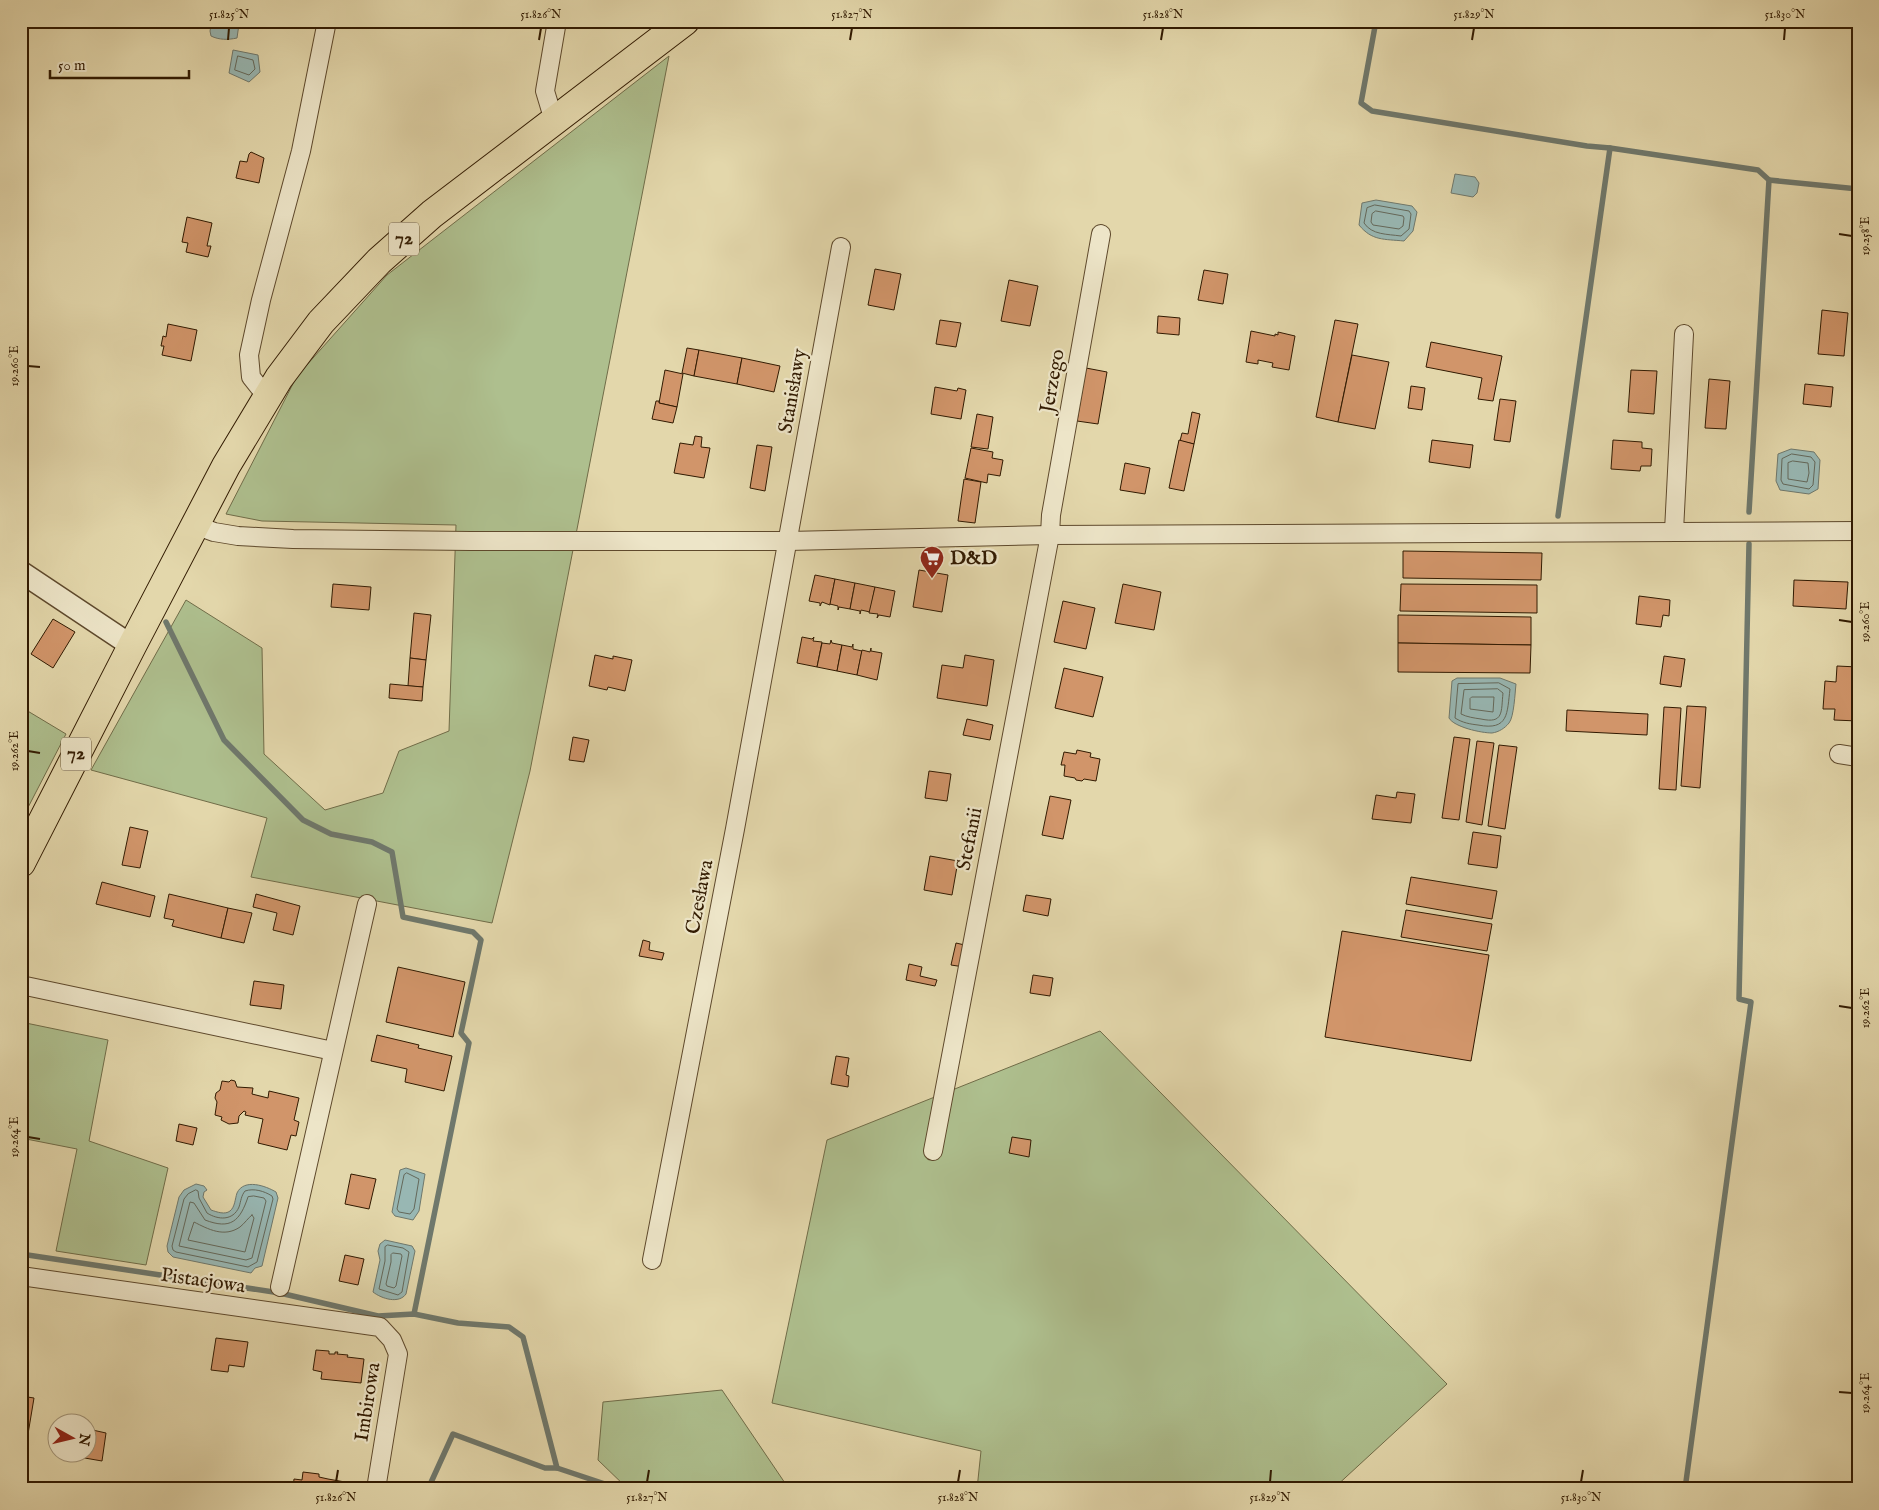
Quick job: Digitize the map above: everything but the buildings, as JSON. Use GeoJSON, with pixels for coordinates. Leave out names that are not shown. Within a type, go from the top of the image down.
{"type":"FeatureCollection","features":[{"type":"Feature","properties":{"kind":"main road","name":"72"},"geometry":{"type":"LineString","coordinates":[[21,863],[226,466],[279,378],[321,322],[379,261],[432,214],[686,21]]}},
{"type":"Feature","properties":{"kind":"street"},"geometry":{"type":"LineString","coordinates":[[267,398],[250,377],[249,355],[261,300],[301,151],[327,21]]}},
{"type":"Feature","properties":{"kind":"street"},"geometry":{"type":"LineString","coordinates":[[554,121],[545,91],[557,21]]}},
{"type":"Feature","properties":{"kind":"street","name":"Jerzego"},"geometry":{"type":"LineString","coordinates":[[1050,535],[1051,515],[1101,234]]}},
{"type":"Feature","properties":{"kind":"street","name":"Stanisławy"},"geometry":{"type":"LineString","coordinates":[[788,541],[841,247]]}},
{"type":"Feature","properties":{"kind":"street"},"geometry":{"type":"LineString","coordinates":[[1674,531],[1684,334]]}},
{"type":"Feature","properties":{"kind":"street"},"geometry":{"type":"LineString","coordinates":[[195,525],[214,532],[238,536],[293,539],[470,542],[788,541],[1050,535],[1858,531]]}},
{"type":"Feature","properties":{"kind":"street","name":"Stefanii"},"geometry":{"type":"LineString","coordinates":[[932,1151],[1050,535]]}},
{"type":"Feature","properties":{"kind":"street","name":"Czesława"},"geometry":{"type":"LineString","coordinates":[[652,1260],[788,541]]}},
{"type":"Feature","properties":{"kind":"street"},"geometry":{"type":"LineString","coordinates":[[21,572],[132,646]]}},
{"type":"Feature","properties":{"kind":"street"},"geometry":{"type":"LineString","coordinates":[[1839,754],[1858,757]]}},
{"type":"Feature","properties":{"kind":"street"},"geometry":{"type":"LineString","coordinates":[[280,1287],[332,1051],[367,904]]}},
{"type":"Feature","properties":{"kind":"street"},"geometry":{"type":"LineString","coordinates":[[21,985],[332,1051]]}},
{"type":"Feature","properties":{"kind":"street","name":"Pistacjowa"},"geometry":{"type":"LineString","coordinates":[[21,1276],[380,1327]]}},
{"type":"Feature","properties":{"kind":"street","name":"Imbirowa"},"geometry":{"type":"LineString","coordinates":[[376,1489],[398,1354],[392,1340],[380,1327]]}},
{"type":"Feature","properties":{"kind":"green space"},"geometry":{"type":"Polygon","coordinates":[[[669,56],[530,771],[492,923],[251,877],[267,818],[91,770],[186,600],[262,648],[264,754],[325,810],[383,793],[399,751],[449,731],[456,525],[262,521],[226,514],[297,376],[387,275],[669,56]]]}},
{"type":"Feature","properties":{"kind":"green space"},"geometry":{"type":"Polygon","coordinates":[[[21,707],[66,734],[21,821],[21,707]]]}},
{"type":"Feature","properties":{"kind":"green space"},"geometry":{"type":"Polygon","coordinates":[[[21,1022],[108,1040],[89,1141],[168,1168],[146,1265],[56,1251],[77,1149],[21,1138],[21,1022]]]}},
{"type":"Feature","properties":{"kind":"green space"},"geometry":{"type":"Polygon","coordinates":[[[1100,1031],[1447,1384],[1333,1489],[977,1489],[981,1451],[772,1403],[827,1140],[1100,1031]]]}},
{"type":"Feature","properties":{"kind":"green space"},"geometry":{"type":"Polygon","coordinates":[[[722,1390],[787,1486],[786,1489],[628,1489],[598,1460],[603,1402],[722,1390]]]}},
{"type":"Feature","properties":{"kind":"water"},"geometry":{"type":"Polygon","coordinates":[[[212,21],[238,21],[237,38],[224,39],[211,36],[212,21]]]}},
{"type":"Feature","properties":{"kind":"water"},"geometry":{"type":"Polygon","coordinates":[[[233,50],[258,55],[260,72],[249,82],[229,73],[233,50]]]}},
{"type":"Feature","properties":{"kind":"water"},"geometry":{"type":"Polygon","coordinates":[[[1455,174],[1475,177],[1479,183],[1477,193],[1473,197],[1451,193],[1455,174]]]}},
{"type":"Feature","properties":{"kind":"water"},"geometry":{"type":"Polygon","coordinates":[[[1376,200],[1412,206],[1417,212],[1413,231],[1404,241],[1374,237],[1359,225],[1362,203],[1376,200]]]}},
{"type":"Feature","properties":{"kind":"water"},"geometry":{"type":"Polygon","coordinates":[[[1791,449],[1814,452],[1820,460],[1818,489],[1809,494],[1780,490],[1776,481],[1778,454],[1791,449]]]}},
{"type":"Feature","properties":{"kind":"water"},"geometry":{"type":"Polygon","coordinates":[[[1457,678],[1500,678],[1516,684],[1511,720],[1502,730],[1492,733],[1475,731],[1456,724],[1449,718],[1452,681],[1457,678]]]}},
{"type":"Feature","properties":{"kind":"water"},"geometry":{"type":"Polygon","coordinates":[[[406,1168],[425,1174],[419,1211],[413,1220],[395,1216],[392,1212],[400,1170],[406,1168]]]}},
{"type":"Feature","properties":{"kind":"water"},"geometry":{"type":"Polygon","coordinates":[[[196,1184],[204,1186],[207,1190],[204,1192],[203,1197],[211,1210],[221,1213],[226,1213],[232,1209],[237,1193],[240,1188],[245,1186],[261,1186],[276,1192],[278,1198],[262,1266],[255,1268],[251,1273],[173,1257],[168,1252],[167,1246],[179,1197],[184,1190],[196,1184]]]}},
{"type":"Feature","properties":{"kind":"water"},"geometry":{"type":"Polygon","coordinates":[[[385,1240],[412,1246],[415,1251],[406,1294],[395,1300],[381,1297],[373,1292],[380,1260],[378,1251],[380,1244],[385,1240]]]}},
{"type":"Feature","properties":{"kind":"waterway"},"geometry":{"type":"LineString","coordinates":[[1376,21],[1361,103],[1372,111],[1587,146],[1610,148]]}},
{"type":"Feature","properties":{"kind":"waterway"},"geometry":{"type":"LineString","coordinates":[[1558,516],[1610,148],[1758,170],[1769,180],[1749,512]]}},
{"type":"Feature","properties":{"kind":"waterway"},"geometry":{"type":"LineString","coordinates":[[1769,180],[1858,189]]}},
{"type":"Feature","properties":{"kind":"waterway"},"geometry":{"type":"LineString","coordinates":[[1685,1489],[1751,1002],[1739,999],[1749,544]]}},
{"type":"Feature","properties":{"kind":"waterway"},"geometry":{"type":"LineString","coordinates":[[166,622],[224,740],[303,820],[331,834],[372,842],[392,852],[403,917],[473,932],[481,940],[461,1033],[469,1043],[414,1314]]}},
{"type":"Feature","properties":{"kind":"waterway"},"geometry":{"type":"LineString","coordinates":[[21,1254],[280,1293],[378,1316],[414,1314],[458,1323],[509,1327],[523,1337],[557,1468],[620,1489]]}},
{"type":"Feature","properties":{"kind":"waterway"},"geometry":{"type":"LineString","coordinates":[[428,1489],[453,1434],[545,1468],[557,1468]]}},
{"type":"Feature","properties":{"kind":"place","name":"D&D"},"geometry":{"type":"Point","coordinates":[932,579]}}]}
